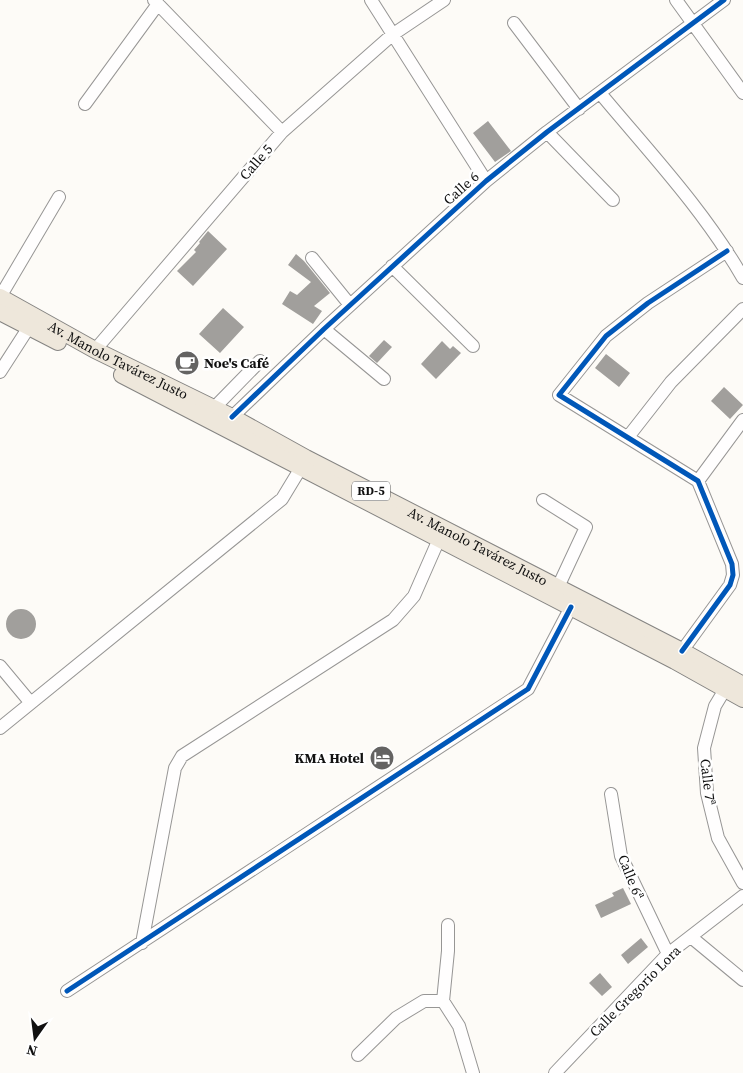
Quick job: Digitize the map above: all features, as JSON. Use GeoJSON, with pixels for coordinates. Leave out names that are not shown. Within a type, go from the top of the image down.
{"type":"FeatureCollection","features":[{"type":"Feature","properties":{"kind":"main road","name":"Av. Manolo Tavárez Justo"},"geometry":{"type":"LineString","coordinates":[[0,297],[94,350],[232,417],[303,464],[439,539],[571,607],[733,684]]}},
{"type":"Feature","properties":{"kind":"main road","name":"Av. Manolo Tavárez Justo"},"geometry":{"type":"LineString","coordinates":[[0,312],[303,464],[558,587],[682,651],[733,684],[743,699]]}},
{"type":"Feature","properties":{"kind":"street"},"geometry":{"type":"LineString","coordinates":[[371,0],[486,181]]}},
{"type":"Feature","properties":{"kind":"street","name":"Calle 5"},"geometry":{"type":"LineString","coordinates":[[94,350],[282,132],[392,35],[444,0]]}},
{"type":"Feature","properties":{"kind":"street"},"geometry":{"type":"LineString","coordinates":[[676,0],[743,93]]}},
{"type":"Feature","properties":{"kind":"street","name":"Calle 6"},"geometry":{"type":"LineString","coordinates":[[232,417],[324,329],[486,181],[547,132],[724,0]]}},
{"type":"Feature","properties":{"kind":"street"},"geometry":{"type":"LineString","coordinates":[[85,104],[156,2],[282,132]]}},
{"type":"Feature","properties":{"kind":"street"},"geometry":{"type":"LineString","coordinates":[[514,23],[579,109]]}},
{"type":"Feature","properties":{"kind":"street"},"geometry":{"type":"LineString","coordinates":[[600,93],[700,213],[728,251],[743,278]]}},
{"type":"Feature","properties":{"kind":"street"},"geometry":{"type":"LineString","coordinates":[[547,132],[613,200]]}},
{"type":"Feature","properties":{"kind":"street"},"geometry":{"type":"LineString","coordinates":[[0,297],[59,197]]}},
{"type":"Feature","properties":{"kind":"street"},"geometry":{"type":"LineString","coordinates":[[682,651],[730,585],[733,575],[732,564],[698,481],[559,395],[606,336],[648,303],[728,251]]}},
{"type":"Feature","properties":{"kind":"street"},"geometry":{"type":"LineString","coordinates":[[312,258],[350,305]]}},
{"type":"Feature","properties":{"kind":"street"},"geometry":{"type":"LineString","coordinates":[[392,266],[474,346]]}},
{"type":"Feature","properties":{"kind":"street"},"geometry":{"type":"LineString","coordinates":[[628,438],[671,382],[743,309]]}},
{"type":"Feature","properties":{"kind":"street"},"geometry":{"type":"LineString","coordinates":[[0,372],[29,327]]}},
{"type":"Feature","properties":{"kind":"street"},"geometry":{"type":"LineString","coordinates":[[324,329],[384,379]]}},
{"type":"Feature","properties":{"kind":"street"},"geometry":{"type":"LineString","coordinates":[[214,408],[260,361]]}},
{"type":"Feature","properties":{"kind":"street"},"geometry":{"type":"LineString","coordinates":[[698,481],[743,420]]}},
{"type":"Feature","properties":{"kind":"street"},"geometry":{"type":"LineString","coordinates":[[0,728],[282,499],[303,464]]}},
{"type":"Feature","properties":{"kind":"street"},"geometry":{"type":"LineString","coordinates":[[543,500],[586,527],[558,587]]}},
{"type":"Feature","properties":{"kind":"street"},"geometry":{"type":"LineString","coordinates":[[142,943],[175,768],[182,756],[393,620],[414,596],[439,539]]}},
{"type":"Feature","properties":{"kind":"street"},"geometry":{"type":"LineString","coordinates":[[67,991],[528,689],[571,607]]}},
{"type":"Feature","properties":{"kind":"street"},"geometry":{"type":"LineString","coordinates":[[0,666],[30,702]]}},
{"type":"Feature","properties":{"kind":"street","name":"Calle 7ª"},"geometry":{"type":"LineString","coordinates":[[733,684],[715,706],[704,748],[708,793],[718,838],[743,883]]}},
{"type":"Feature","properties":{"kind":"street","name":"Calle 6ª"},"geometry":{"type":"LineString","coordinates":[[611,794],[621,856],[668,954]]}},
{"type":"Feature","properties":{"kind":"street","name":"Calle Gregorio Lora"},"geometry":{"type":"LineString","coordinates":[[555,1073],[668,954],[743,896]]}},
{"type":"Feature","properties":{"kind":"street"},"geometry":{"type":"LineString","coordinates":[[448,925],[448,951],[443,1001],[459,1026],[473,1073]]}},
{"type":"Feature","properties":{"kind":"street"},"geometry":{"type":"LineString","coordinates":[[691,937],[743,980]]}},
{"type":"Feature","properties":{"kind":"street"},"geometry":{"type":"LineString","coordinates":[[358,1055],[396,1018],[424,1001],[443,1001]]}},
{"type":"Feature","properties":{"kind":"building"},"geometry":{"type":"Polygon","coordinates":[[[488,121],[511,151],[495,162],[473,133],[488,121]]]}},
{"type":"Feature","properties":{"kind":"building"},"geometry":{"type":"Polygon","coordinates":[[[208,231],[227,249],[193,286],[177,271],[196,252],[194,250],[208,231]]]}},
{"type":"Feature","properties":{"kind":"building"},"geometry":{"type":"Polygon","coordinates":[[[296,254],[330,293],[314,306],[322,311],[313,324],[282,304],[290,291],[297,295],[311,282],[288,265],[296,254]]]}},
{"type":"Feature","properties":{"kind":"building"},"geometry":{"type":"Polygon","coordinates":[[[223,308],[244,327],[220,353],[199,334],[223,308]]]}},
{"type":"Feature","properties":{"kind":"building"},"geometry":{"type":"Polygon","coordinates":[[[384,340],[392,347],[377,363],[369,356],[384,340]]]}},
{"type":"Feature","properties":{"kind":"building"},"geometry":{"type":"Polygon","coordinates":[[[442,341],[450,349],[453,346],[461,353],[436,379],[421,364],[442,341]]]}},
{"type":"Feature","properties":{"kind":"building"},"geometry":{"type":"Polygon","coordinates":[[[606,354],[630,373],[619,387],[595,368],[606,354]]]}},
{"type":"Feature","properties":{"kind":"building"},"geometry":{"type":"Polygon","coordinates":[[[724,387],[743,405],[730,419],[711,401],[724,387]]]}},
{"type":"Feature","properties":{"kind":"building"},"geometry":{"type":"Polygon","coordinates":[[[21,609],[32,613],[36,624],[32,635],[21,639],[10,635],[6,624],[10,613],[21,609]]]}},
{"type":"Feature","properties":{"kind":"building"},"geometry":{"type":"Polygon","coordinates":[[[623,888],[631,904],[601,918],[595,905],[614,896],[612,893],[623,888]]]}},
{"type":"Feature","properties":{"kind":"building"},"geometry":{"type":"Polygon","coordinates":[[[641,938],[648,947],[628,964],[621,955],[641,938]]]}},
{"type":"Feature","properties":{"kind":"building"},"geometry":{"type":"Polygon","coordinates":[[[600,973],[612,987],[602,996],[589,983],[600,973]]]}},
{"type":"Feature","properties":{"kind":"cycle path"},"geometry":{"type":"LineString","coordinates":[[232,417],[324,329],[486,181],[547,132],[724,0]]}},
{"type":"Feature","properties":{"kind":"cycle path"},"geometry":{"type":"LineString","coordinates":[[682,651],[730,585],[733,575],[732,564],[698,481],[559,395],[606,336],[648,303],[727,251]]}},
{"type":"Feature","properties":{"kind":"cycle path"},"geometry":{"type":"LineString","coordinates":[[67,991],[528,689],[571,607]]}},
{"type":"Feature","properties":{"kind":"place","name":"Noe's Café"},"geometry":{"type":"Point","coordinates":[187,363]}},
{"type":"Feature","properties":{"kind":"place","name":"KMA Hotel"},"geometry":{"type":"Point","coordinates":[382,758]}}]}
